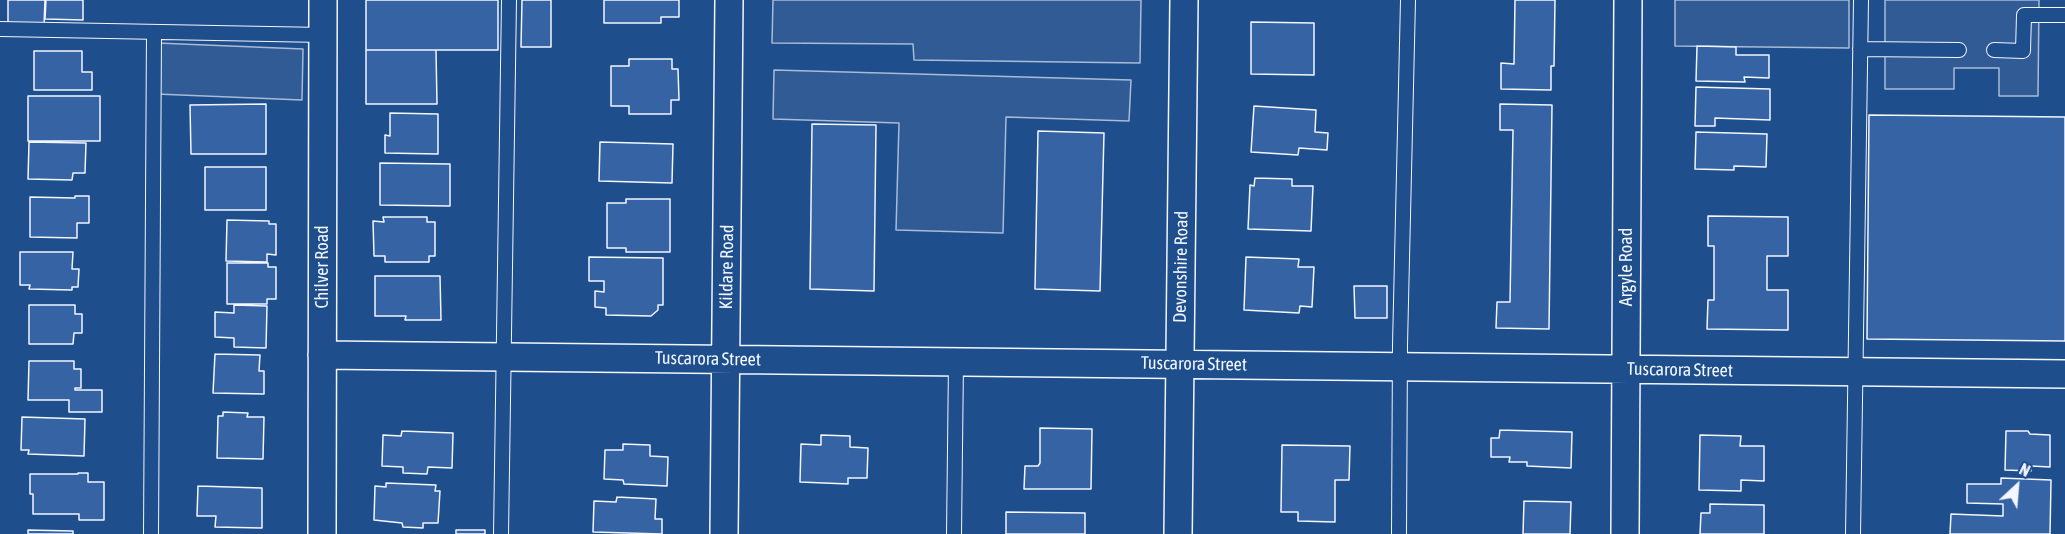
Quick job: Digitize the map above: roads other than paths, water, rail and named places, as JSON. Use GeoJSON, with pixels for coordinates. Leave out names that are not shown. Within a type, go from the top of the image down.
{"type":"FeatureCollection","features":[{"type":"Feature","properties":{"kind":"street","name":"Chilver Road"},"geometry":{"type":"LineString","coordinates":[[322,534],[323,0]]}},
{"type":"Feature","properties":{"kind":"street","name":"Kildare Road"},"geometry":{"type":"LineString","coordinates":[[724,534],[729,0]]}},
{"type":"Feature","properties":{"kind":"street","name":"Devonshire Road"},"geometry":{"type":"LineString","coordinates":[[1178,534],[1184,0]]}},
{"type":"Feature","properties":{"kind":"street","name":"Argyle Road"},"geometry":{"type":"LineString","coordinates":[[1625,534],[1628,0]]}},
{"type":"Feature","properties":{"kind":"street","name":"Tuscarora Street"},"geometry":{"type":"LineString","coordinates":[[322,355],[2065,374]]}},
{"type":"Feature","properties":{"kind":"lane"},"geometry":{"type":"LineString","coordinates":[[501,534],[509,0]]}},
{"type":"Feature","properties":{"kind":"lane"},"geometry":{"type":"LineString","coordinates":[[1399,534],[1400,366],[1408,0]]}},
{"type":"Feature","properties":{"kind":"lane"},"geometry":{"type":"LineString","coordinates":[[1853,534],[1861,0]]}},
{"type":"Feature","properties":{"kind":"lane"},"geometry":{"type":"LineString","coordinates":[[1994,50],[2023,51],[2024,15],[2065,15]]}},
{"type":"Feature","properties":{"kind":"lane"},"geometry":{"type":"LineString","coordinates":[[0,29],[323,35]]}},
{"type":"Feature","properties":{"kind":"lane"},"geometry":{"type":"LineString","coordinates":[[151,534],[154,32]]}},
{"type":"Feature","properties":{"kind":"lane"},"geometry":{"type":"LineString","coordinates":[[1860,49],[1959,50]]}},
{"type":"Feature","properties":{"kind":"lane"},"geometry":{"type":"LineString","coordinates":[[954,534],[956,362]]}}]}
